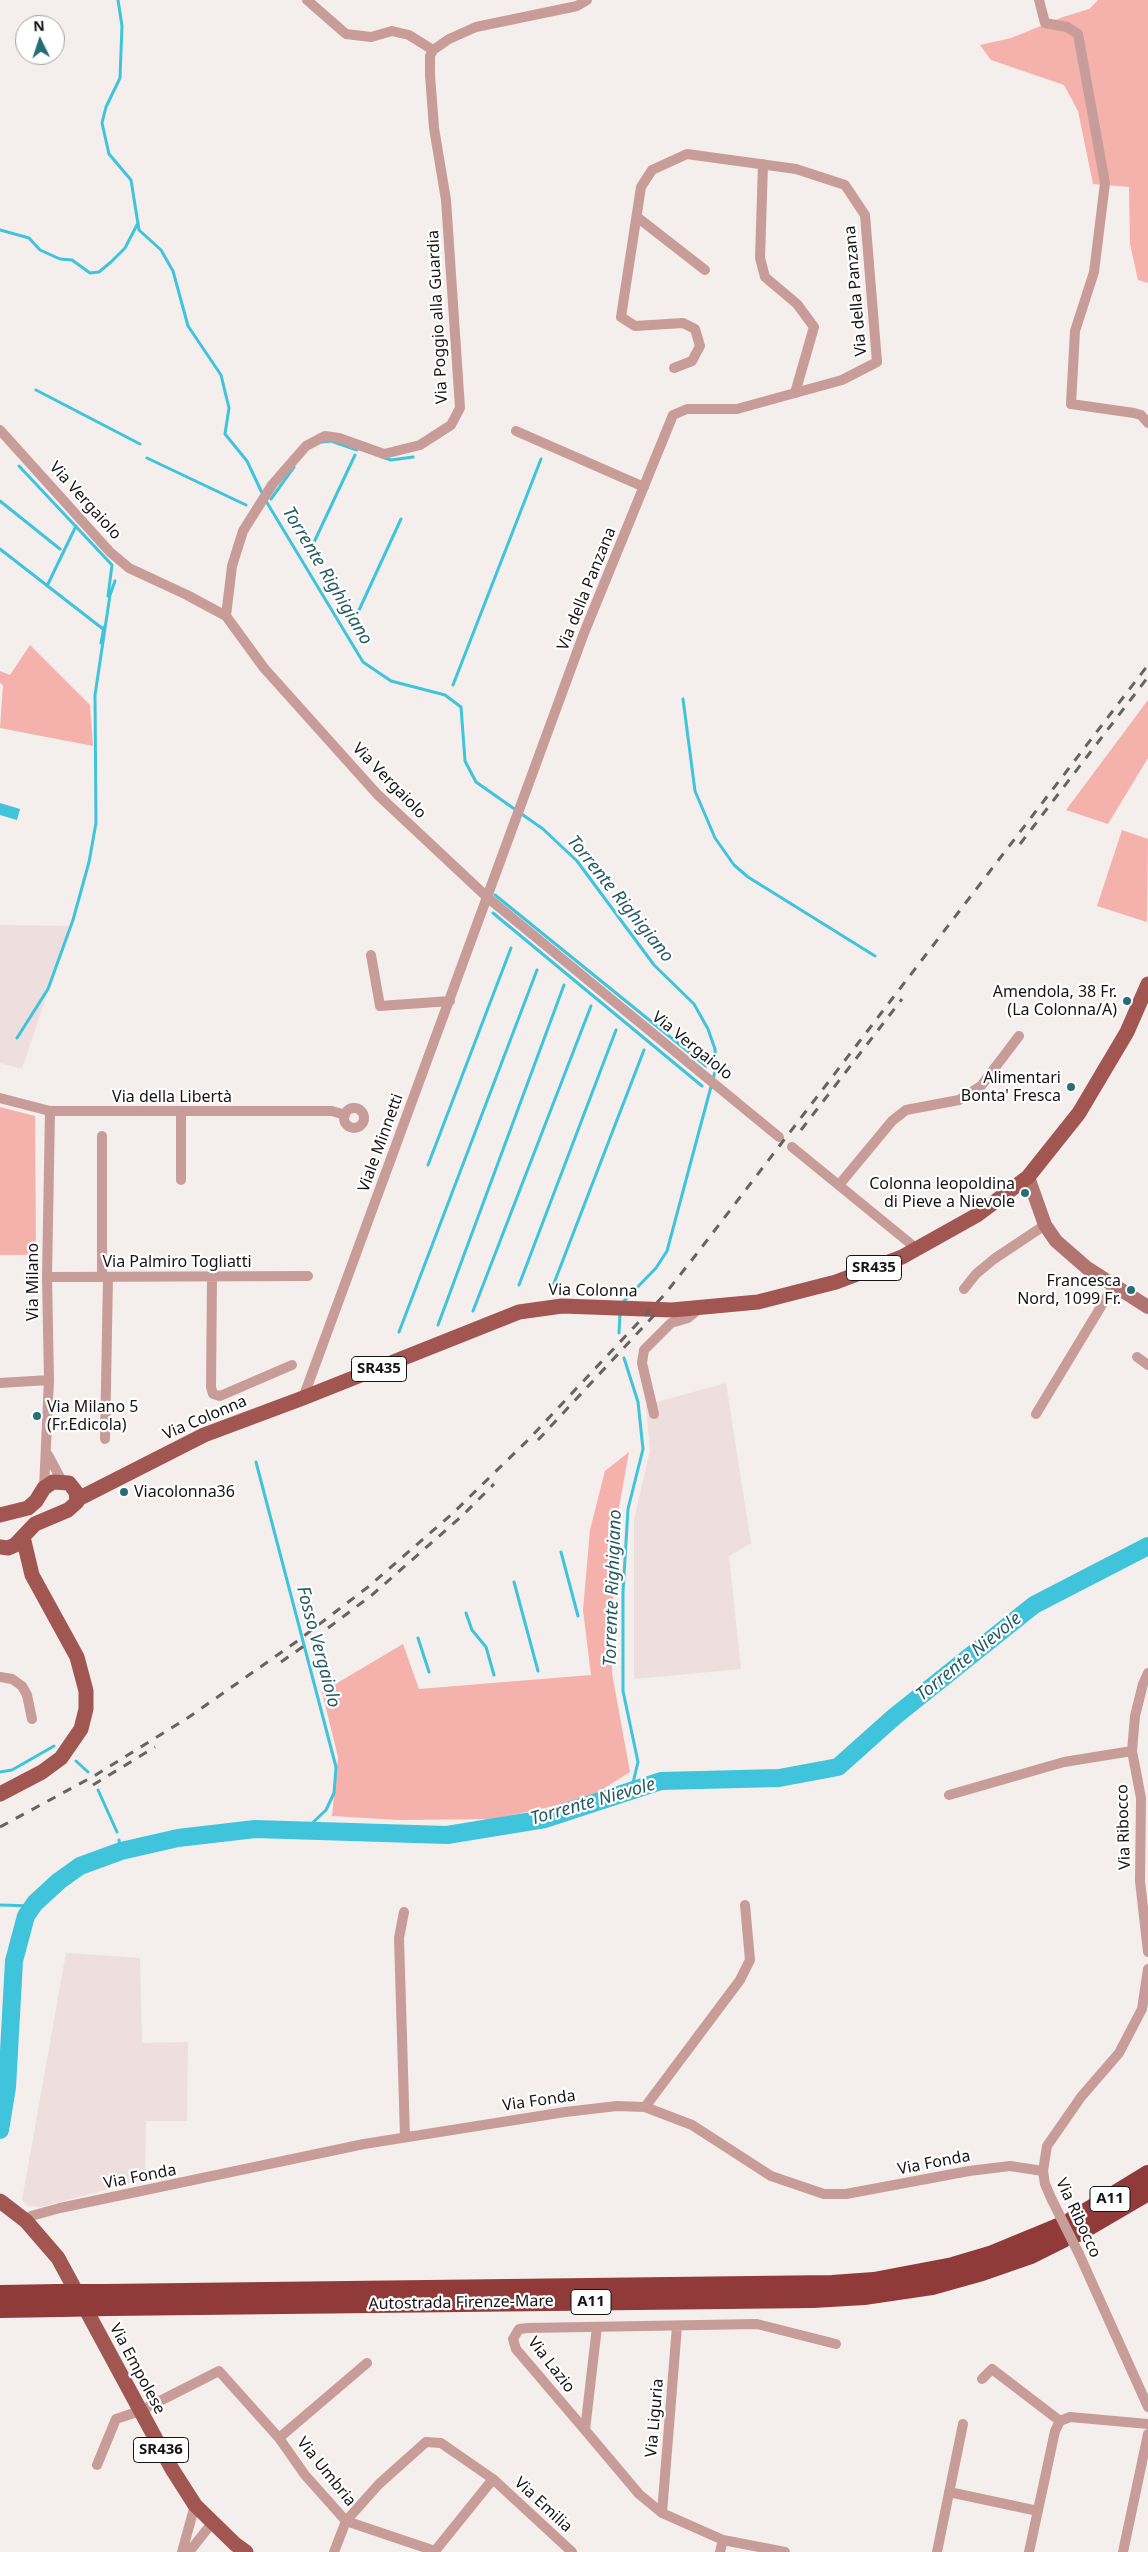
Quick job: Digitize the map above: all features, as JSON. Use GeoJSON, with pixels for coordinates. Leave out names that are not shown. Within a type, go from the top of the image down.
{"type":"FeatureCollection","features":[{"type":"Feature","properties":{"kind":"highway","name":"Autostrada Firenze-Mare"},"geometry":{"type":"LineString","coordinates":[[1068,2230],[1148,2174]]}},
{"type":"Feature","properties":{"kind":"highway","name":"Autostrada Firenze-Mare"},"geometry":{"type":"LineString","coordinates":[[1,2301],[832,2284],[874,2281],[953,2266],[1068,2230],[1148,2192]]}},
{"type":"Feature","properties":{"kind":"main road","name":"SR435"},"geometry":{"type":"LineString","coordinates":[[1028,1177],[1053,1148],[1092,1091],[1126,1032],[1148,984]]}},
{"type":"Feature","properties":{"kind":"main road"},"geometry":{"type":"LineString","coordinates":[[1028,1177],[1045,1225],[1064,1250],[1087,1268],[1148,1307]]}},
{"type":"Feature","properties":{"kind":"main road","name":"Via Colonna"},"geometry":{"type":"LineString","coordinates":[[70,1488],[130,1474],[204,1435],[520,1312],[562,1306],[671,1316],[700,1308],[750,1303],[790,1295],[836,1282],[917,1249],[977,1215],[1028,1177]]}},
{"type":"Feature","properties":{"kind":"main road","name":"SR435"},"geometry":{"type":"LineString","coordinates":[[3,1550],[18,1544],[35,1524],[68,1510],[70,1488],[53,1482],[44,1488]]}},
{"type":"Feature","properties":{"kind":"main road"},"geometry":{"type":"LineString","coordinates":[[0,1515],[28,1508],[36,1501],[44,1488]]}},
{"type":"Feature","properties":{"kind":"main road"},"geometry":{"type":"LineString","coordinates":[[0,1794],[42,1772],[61,1758],[81,1729],[86,1709],[86,1691],[77,1657],[32,1575],[23,1537]]}},
{"type":"Feature","properties":{"kind":"main road"},"geometry":{"type":"LineString","coordinates":[[3,1550],[32,1575]]}},
{"type":"Feature","properties":{"kind":"main road","name":"Via Empolese"},"geometry":{"type":"LineString","coordinates":[[3,2204],[26,2221],[58,2258],[172,2469],[195,2505],[212,2523],[246,2552]]}},
{"type":"Feature","properties":{"kind":"street"},"geometry":{"type":"LineString","coordinates":[[307,0],[346,34],[371,37],[392,31],[409,35],[433,50],[448,40],[476,27],[578,6],[587,0]]}},
{"type":"Feature","properties":{"kind":"street"},"geometry":{"type":"LineString","coordinates":[[1039,0],[1046,23],[1067,27],[1078,34],[1105,183],[1094,272],[1075,331],[1071,404],[1134,413],[1141,415],[1148,423]]}},
{"type":"Feature","properties":{"kind":"street","name":"Via Poggio alla Guardia"},"geometry":{"type":"LineString","coordinates":[[226,616],[232,566],[242,531],[272,486],[306,446],[325,436],[339,438],[384,454],[420,445],[451,426],[460,408],[446,200],[432,102],[430,56],[433,50]]}},
{"type":"Feature","properties":{"kind":"street","name":"Via della Panzana"},"geometry":{"type":"LineString","coordinates":[[488,898],[584,633],[674,415],[687,409],[737,409],[842,380],[878,362],[865,215],[845,185],[796,169],[687,154],[652,170],[641,187],[621,317],[635,326],[683,323],[695,329],[700,346],[692,361],[674,368]]}},
{"type":"Feature","properties":{"kind":"street"},"geometry":{"type":"LineString","coordinates":[[763,164],[760,258],[765,277],[797,304],[814,327],[795,393]]}},
{"type":"Feature","properties":{"kind":"street"},"geometry":{"type":"LineString","coordinates":[[637,216],[704,270]]}},
{"type":"Feature","properties":{"kind":"street","name":"Via Vergaiolo"},"geometry":{"type":"LineString","coordinates":[[0,430],[110,552],[129,568],[187,595],[226,616],[264,668],[377,794],[488,898],[779,1137]]}},
{"type":"Feature","properties":{"kind":"street"},"geometry":{"type":"LineString","coordinates":[[516,432],[644,487]]}},
{"type":"Feature","properties":{"kind":"street","name":"Viale Minnetti"},"geometry":{"type":"LineString","coordinates":[[303,1398],[488,898]]}},
{"type":"Feature","properties":{"kind":"street"},"geometry":{"type":"LineString","coordinates":[[371,955],[380,1006],[450,1001]]}},
{"type":"Feature","properties":{"kind":"street"},"geometry":{"type":"LineString","coordinates":[[839,1185],[892,1121],[906,1110],[959,1100],[980,1086],[1019,1036]]}},
{"type":"Feature","properties":{"kind":"street","name":"Via della Libertà"},"geometry":{"type":"LineString","coordinates":[[0,1098],[50,1112],[332,1111],[344,1115]]}},
{"type":"Feature","properties":{"kind":"street","name":"Via Milano"},"geometry":{"type":"LineString","coordinates":[[44,1488],[47,1452],[47,1277],[50,1112]]}},
{"type":"Feature","properties":{"kind":"street"},"geometry":{"type":"LineString","coordinates":[[181,1113],[181,1180]]}},
{"type":"Feature","properties":{"kind":"street"},"geometry":{"type":"LineString","coordinates":[[102,1136],[106,1439]]}},
{"type":"Feature","properties":{"kind":"street"},"geometry":{"type":"LineString","coordinates":[[792,1147],[917,1249]]}},
{"type":"Feature","properties":{"kind":"street"},"geometry":{"type":"LineString","coordinates":[[964,1289],[976,1274],[994,1259],[1045,1225]]}},
{"type":"Feature","properties":{"kind":"street","name":"Via Palmiro Togliatti"},"geometry":{"type":"LineString","coordinates":[[47,1277],[308,1276]]}},
{"type":"Feature","properties":{"kind":"street"},"geometry":{"type":"LineString","coordinates":[[212,1277],[211,1387],[213,1394],[220,1396],[292,1365]]}},
{"type":"Feature","properties":{"kind":"street"},"geometry":{"type":"LineString","coordinates":[[1036,1414],[1114,1285]]}},
{"type":"Feature","properties":{"kind":"street"},"geometry":{"type":"LineString","coordinates":[[654,1414],[641,1359],[647,1346],[671,1316]]}},
{"type":"Feature","properties":{"kind":"street"},"geometry":{"type":"LineString","coordinates":[[1137,1358],[1148,1365]]}},
{"type":"Feature","properties":{"kind":"street"},"geometry":{"type":"LineString","coordinates":[[0,1383],[48,1380]]}},
{"type":"Feature","properties":{"kind":"street"},"geometry":{"type":"LineString","coordinates":[[47,1452],[70,1488]]}},
{"type":"Feature","properties":{"kind":"street","name":"Via Ribocco"},"geometry":{"type":"LineString","coordinates":[[1148,1673],[1135,1716],[1132,1751],[1141,1798],[1140,1881],[1148,1952]]}},
{"type":"Feature","properties":{"kind":"street"},"geometry":{"type":"LineString","coordinates":[[0,1677],[12,1679],[22,1686],[27,1695],[32,1719]]}},
{"type":"Feature","properties":{"kind":"street"},"geometry":{"type":"LineString","coordinates":[[948,1795],[1064,1762],[1132,1751]]}},
{"type":"Feature","properties":{"kind":"street"},"geometry":{"type":"LineString","coordinates":[[645,2107],[740,1980],[750,1960],[745,1905]]}},
{"type":"Feature","properties":{"kind":"street"},"geometry":{"type":"LineString","coordinates":[[404,1912],[399,1938],[405,2136]]}},
{"type":"Feature","properties":{"kind":"street","name":"Via Ribocco"},"geometry":{"type":"LineString","coordinates":[[1148,1969],[1142,2008],[1119,2053],[1081,2097],[1053,2134],[1045,2152],[1043,2171],[1045,2184],[1052,2200],[1148,2407]]}},
{"type":"Feature","properties":{"kind":"street","name":"Via Fonda"},"geometry":{"type":"LineString","coordinates":[[26,2221],[31,2216],[60,2208],[405,2136],[617,2106],[645,2107],[692,2125],[771,2176],[824,2194],[846,2194],[977,2170],[1010,2166],[1043,2171]]}},
{"type":"Feature","properties":{"kind":"street","name":"Via Lazio"},"geometry":{"type":"LineString","coordinates":[[784,2552],[723,2540],[662,2513],[639,2494],[516,2349],[513,2339],[519,2329],[528,2328],[757,2324],[836,2344]]}},
{"type":"Feature","properties":{"kind":"street","name":"Via Liguria"},"geometry":{"type":"LineString","coordinates":[[662,2513],[677,2326]]}},
{"type":"Feature","properties":{"kind":"street"},"geometry":{"type":"LineString","coordinates":[[585,2430],[597,2327]]}},
{"type":"Feature","properties":{"kind":"street","name":"Via Umbria"},"geometry":{"type":"LineString","coordinates":[[279,2438],[367,2363]]}},
{"type":"Feature","properties":{"kind":"street"},"geometry":{"type":"LineString","coordinates":[[982,2379],[992,2369],[1060,2420]]}},
{"type":"Feature","properties":{"kind":"street","name":"Via Umbria"},"geometry":{"type":"LineString","coordinates":[[140,2411],[219,2371],[279,2438],[305,2475],[346,2521],[435,2551],[493,2479]]}},
{"type":"Feature","properties":{"kind":"street"},"geometry":{"type":"LineString","coordinates":[[96,2465],[116,2419],[140,2411]]}},
{"type":"Feature","properties":{"kind":"street"},"geometry":{"type":"LineString","coordinates":[[1029,2552],[1055,2431],[1060,2420],[1070,2417],[1148,2424]]}},
{"type":"Feature","properties":{"kind":"street"},"geometry":{"type":"LineString","coordinates":[[937,2552],[963,2424]]}},
{"type":"Feature","properties":{"kind":"street"},"geometry":{"type":"LineString","coordinates":[[1123,2552],[1148,2434]]}},
{"type":"Feature","properties":{"kind":"street","name":"Via Emilia"},"geometry":{"type":"LineString","coordinates":[[334,2552],[346,2521],[378,2484],[426,2442],[441,2444],[493,2479],[572,2552]]}},
{"type":"Feature","properties":{"kind":"street"},"geometry":{"type":"LineString","coordinates":[[949,2492],[1038,2512]]}},
{"type":"Feature","properties":{"kind":"street"},"geometry":{"type":"LineString","coordinates":[[182,2552],[195,2505]]}},
{"type":"Feature","properties":{"kind":"street"},"geometry":{"type":"LineString","coordinates":[[189,2552],[212,2523]]}},
{"type":"Feature","properties":{"kind":"street"},"geometry":{"type":"LineString","coordinates":[[720,2552],[723,2540]]}},
{"type":"Feature","properties":{"kind":"shaded area"},"geometry":{"type":"Polygon","coordinates":[[[1098,0],[1148,0],[1148,283],[1138,280],[1130,244],[1129,187],[1093,184],[1078,111],[1064,85],[991,60],[980,45],[1011,38],[1063,17],[1089,9],[1098,0]]]}},
{"type":"Feature","properties":{"kind":"shaded area"},"geometry":{"type":"Polygon","coordinates":[[[30,645],[90,705],[93,746],[0,728],[3,685],[0,683],[0,671],[10,675],[30,645]]]}},
{"type":"Feature","properties":{"kind":"shaded area"},"geometry":{"type":"Polygon","coordinates":[[[1148,700],[1148,758],[1108,824],[1066,810],[1148,700]]]}},
{"type":"Feature","properties":{"kind":"shaded area"},"geometry":{"type":"Polygon","coordinates":[[[1122,830],[1148,839],[1147,922],[1097,906],[1122,830]]]}},
{"type":"Feature","properties":{"kind":"shaded area"},"geometry":{"type":"Polygon","coordinates":[[[0,925],[70,926],[22,1069],[0,1063],[0,925]]]}},
{"type":"Feature","properties":{"kind":"shaded area"},"geometry":{"type":"Polygon","coordinates":[[[0,1107],[35,1116],[36,1255],[0,1255],[0,1107]]]}},
{"type":"Feature","properties":{"kind":"shaded area"},"geometry":{"type":"Polygon","coordinates":[[[726,1383],[751,1543],[729,1556],[741,1669],[634,1679],[634,1519],[650,1451],[646,1405],[726,1383]]]}},
{"type":"Feature","properties":{"kind":"shaded area"},"geometry":{"type":"Polygon","coordinates":[[[629,1452],[614,1535],[612,1673],[630,1772],[587,1799],[494,1819],[399,1820],[332,1816],[338,1757],[322,1692],[403,1644],[419,1689],[591,1675],[583,1610],[590,1530],[605,1471],[629,1452]]]}},
{"type":"Feature","properties":{"kind":"shaded area"},"geometry":{"type":"Polygon","coordinates":[[[66,1953],[140,1958],[142,2043],[188,2042],[187,2121],[146,2121],[145,2179],[42,2207],[28,2206],[22,2200],[66,1953]]]}},
{"type":"Feature","properties":{"kind":"water"},"geometry":{"type":"Polygon","coordinates":[[[0,803],[20,809],[17,820],[0,815],[0,803]]]}},
{"type":"Feature","properties":{"kind":"waterway","name":"Torrente Righigiano"},"geometry":{"type":"LineString","coordinates":[[118,0],[122,26],[120,78],[106,107],[102,123],[109,154],[131,180],[139,230],[161,250],[173,271],[188,326],[221,375],[229,408],[225,434],[247,461],[263,495]]}},
{"type":"Feature","properties":{"kind":"waterway"},"geometry":{"type":"LineString","coordinates":[[0,230],[29,238],[40,250],[60,259],[72,260],[90,273],[99,272],[125,248],[138,223]]}},
{"type":"Feature","properties":{"kind":"waterway"},"geometry":{"type":"LineString","coordinates":[[36,390],[140,444]]}},
{"type":"Feature","properties":{"kind":"waterway"},"geometry":{"type":"LineString","coordinates":[[322,442],[331,441],[357,450]]}},
{"type":"Feature","properties":{"kind":"waterway"},"geometry":{"type":"LineString","coordinates":[[308,555],[355,455]]}},
{"type":"Feature","properties":{"kind":"waterway"},"geometry":{"type":"LineString","coordinates":[[382,457],[391,460],[413,457]]}},
{"type":"Feature","properties":{"kind":"waterway"},"geometry":{"type":"LineString","coordinates":[[147,458],[246,505]]}},
{"type":"Feature","properties":{"kind":"waterway"},"geometry":{"type":"LineString","coordinates":[[453,685],[541,459]]}},
{"type":"Feature","properties":{"kind":"waterway"},"geometry":{"type":"LineString","coordinates":[[19,466],[112,565],[108,596]]}},
{"type":"Feature","properties":{"kind":"waterway"},"geometry":{"type":"LineString","coordinates":[[271,499],[294,467]]}},
{"type":"Feature","properties":{"kind":"waterway"},"geometry":{"type":"LineString","coordinates":[[0,501],[60,549]]}},
{"type":"Feature","properties":{"kind":"waterway","name":"Torrente Righigiano"},"geometry":{"type":"LineString","coordinates":[[266,501],[363,662],[391,681],[445,695],[461,707],[465,761],[476,782],[543,829],[577,861],[654,965],[694,1004],[708,1029],[715,1049],[716,1068],[667,1251],[656,1268],[624,1301]]}},
{"type":"Feature","properties":{"kind":"waterway"},"geometry":{"type":"LineString","coordinates":[[354,621],[401,519]]}},
{"type":"Feature","properties":{"kind":"waterway"},"geometry":{"type":"LineString","coordinates":[[47,586],[76,526]]}},
{"type":"Feature","properties":{"kind":"waterway"},"geometry":{"type":"LineString","coordinates":[[0,549],[103,629]]}},
{"type":"Feature","properties":{"kind":"waterway"},"geometry":{"type":"LineString","coordinates":[[17,1038],[48,989],[73,920],[89,862],[96,823],[95,695],[110,595],[115,581]]}},
{"type":"Feature","properties":{"kind":"waterway"},"geometry":{"type":"LineString","coordinates":[[101,643],[104,627]]}},
{"type":"Feature","properties":{"kind":"waterway"},"geometry":{"type":"LineString","coordinates":[[683,699],[695,791],[715,838],[734,865],[748,877],[875,956]]}},
{"type":"Feature","properties":{"kind":"waterway"},"geometry":{"type":"LineString","coordinates":[[495,895],[706,1066]]}},
{"type":"Feature","properties":{"kind":"waterway"},"geometry":{"type":"LineString","coordinates":[[493,913],[702,1086]]}},
{"type":"Feature","properties":{"kind":"waterway"},"geometry":{"type":"LineString","coordinates":[[428,1165],[511,948]]}},
{"type":"Feature","properties":{"kind":"waterway"},"geometry":{"type":"LineString","coordinates":[[399,1332],[537,970]]}},
{"type":"Feature","properties":{"kind":"waterway"},"geometry":{"type":"LineString","coordinates":[[438,1325],[564,985]]}},
{"type":"Feature","properties":{"kind":"waterway"},"geometry":{"type":"LineString","coordinates":[[473,1311],[591,1006]]}},
{"type":"Feature","properties":{"kind":"waterway"},"geometry":{"type":"LineString","coordinates":[[519,1285],[616,1030]]}},
{"type":"Feature","properties":{"kind":"waterway"},"geometry":{"type":"LineString","coordinates":[[551,1291],[644,1050]]}},
{"type":"Feature","properties":{"kind":"waterway","name":"Torrente Righigiano"},"geometry":{"type":"LineString","coordinates":[[619,1333],[620,1314]]}},
{"type":"Feature","properties":{"kind":"waterway","name":"Torrente Righigiano"},"geometry":{"type":"LineString","coordinates":[[624,1358],[638,1402],[643,1449],[628,1509],[623,1592],[623,1691],[638,1762],[631,1791]]}},
{"type":"Feature","properties":{"kind":"waterway","name":"Fosso Vergaiolo"},"geometry":{"type":"LineString","coordinates":[[256,1462],[336,1767],[334,1793],[326,1810],[305,1830]]}},
{"type":"Feature","properties":{"kind":"waterway","name":"Torrente Nievole"},"geometry":{"type":"LineString","coordinates":[[0,2130],[7,2087],[14,1961],[26,1916],[35,1903],[59,1881],[80,1866],[121,1851],[178,1838],[255,1829],[447,1835],[545,1819],[661,1781],[779,1778],[838,1767],[894,1717],[1034,1605],[1148,1546]]}},
{"type":"Feature","properties":{"kind":"waterway"},"geometry":{"type":"LineString","coordinates":[[561,1552],[578,1616]]}},
{"type":"Feature","properties":{"kind":"waterway"},"geometry":{"type":"LineString","coordinates":[[514,1582],[538,1671]]}},
{"type":"Feature","properties":{"kind":"waterway"},"geometry":{"type":"LineString","coordinates":[[466,1613],[472,1630],[486,1647],[494,1675]]}},
{"type":"Feature","properties":{"kind":"waterway"},"geometry":{"type":"LineString","coordinates":[[418,1638],[429,1672]]}},
{"type":"Feature","properties":{"kind":"waterway"},"geometry":{"type":"LineString","coordinates":[[0,1772],[12,1770],[54,1746]]}},
{"type":"Feature","properties":{"kind":"waterway"},"geometry":{"type":"LineString","coordinates":[[76,1761],[88,1772]]}},
{"type":"Feature","properties":{"kind":"waterway"},"geometry":{"type":"LineString","coordinates":[[98,1790],[117,1832]]}},
{"type":"Feature","properties":{"kind":"waterway"},"geometry":{"type":"LineString","coordinates":[[119,1840],[121,1851]]}},
{"type":"Feature","properties":{"kind":"waterway"},"geometry":{"type":"LineString","coordinates":[[0,1905],[33,1906]]}},
{"type":"Feature","properties":{"kind":"railway"},"geometry":{"type":"LineString","coordinates":[[0,1827],[94,1776],[189,1717],[296,1642],[368,1587],[452,1514],[529,1439],[665,1294],[1148,665]]}},
{"type":"Feature","properties":{"kind":"railway"},"geometry":{"type":"LineString","coordinates":[[1020,844],[1148,677]]}},
{"type":"Feature","properties":{"kind":"railway"},"geometry":{"type":"LineString","coordinates":[[801,1130],[902,999]]}},
{"type":"Feature","properties":{"kind":"railway"},"geometry":{"type":"LineString","coordinates":[[538,1440],[659,1310]]}},
{"type":"Feature","properties":{"kind":"railway"},"geometry":{"type":"LineString","coordinates":[[328,1628],[372,1595],[462,1516],[494,1484]]}},
{"type":"Feature","properties":{"kind":"railway"},"geometry":{"type":"LineString","coordinates":[[281,1662],[314,1639]]}},
{"type":"Feature","properties":{"kind":"railway"},"geometry":{"type":"LineString","coordinates":[[93,1785],[155,1747]]}},
{"type":"Feature","properties":{"kind":"place","name":"Amendola, 38 Fr. (La Colonna/A)"},"geometry":{"type":"Point","coordinates":[1127,1001]}},
{"type":"Feature","properties":{"kind":"place","name":"Alimentari Bonta' Fresca"},"geometry":{"type":"Point","coordinates":[1071,1087]}},
{"type":"Feature","properties":{"kind":"place","name":"Colonna leopoldina di Pieve a Nievole"},"geometry":{"type":"Point","coordinates":[1025,1193]}},
{"type":"Feature","properties":{"kind":"place","name":"Francesca Nord, 1099 Fr."},"geometry":{"type":"Point","coordinates":[1131,1290]}},
{"type":"Feature","properties":{"kind":"place","name":"Via Milano 5 (Fr.Edicola)"},"geometry":{"type":"Point","coordinates":[37,1416]}},
{"type":"Feature","properties":{"kind":"place","name":"Viacolonna36"},"geometry":{"type":"Point","coordinates":[124,1492]}}]}
